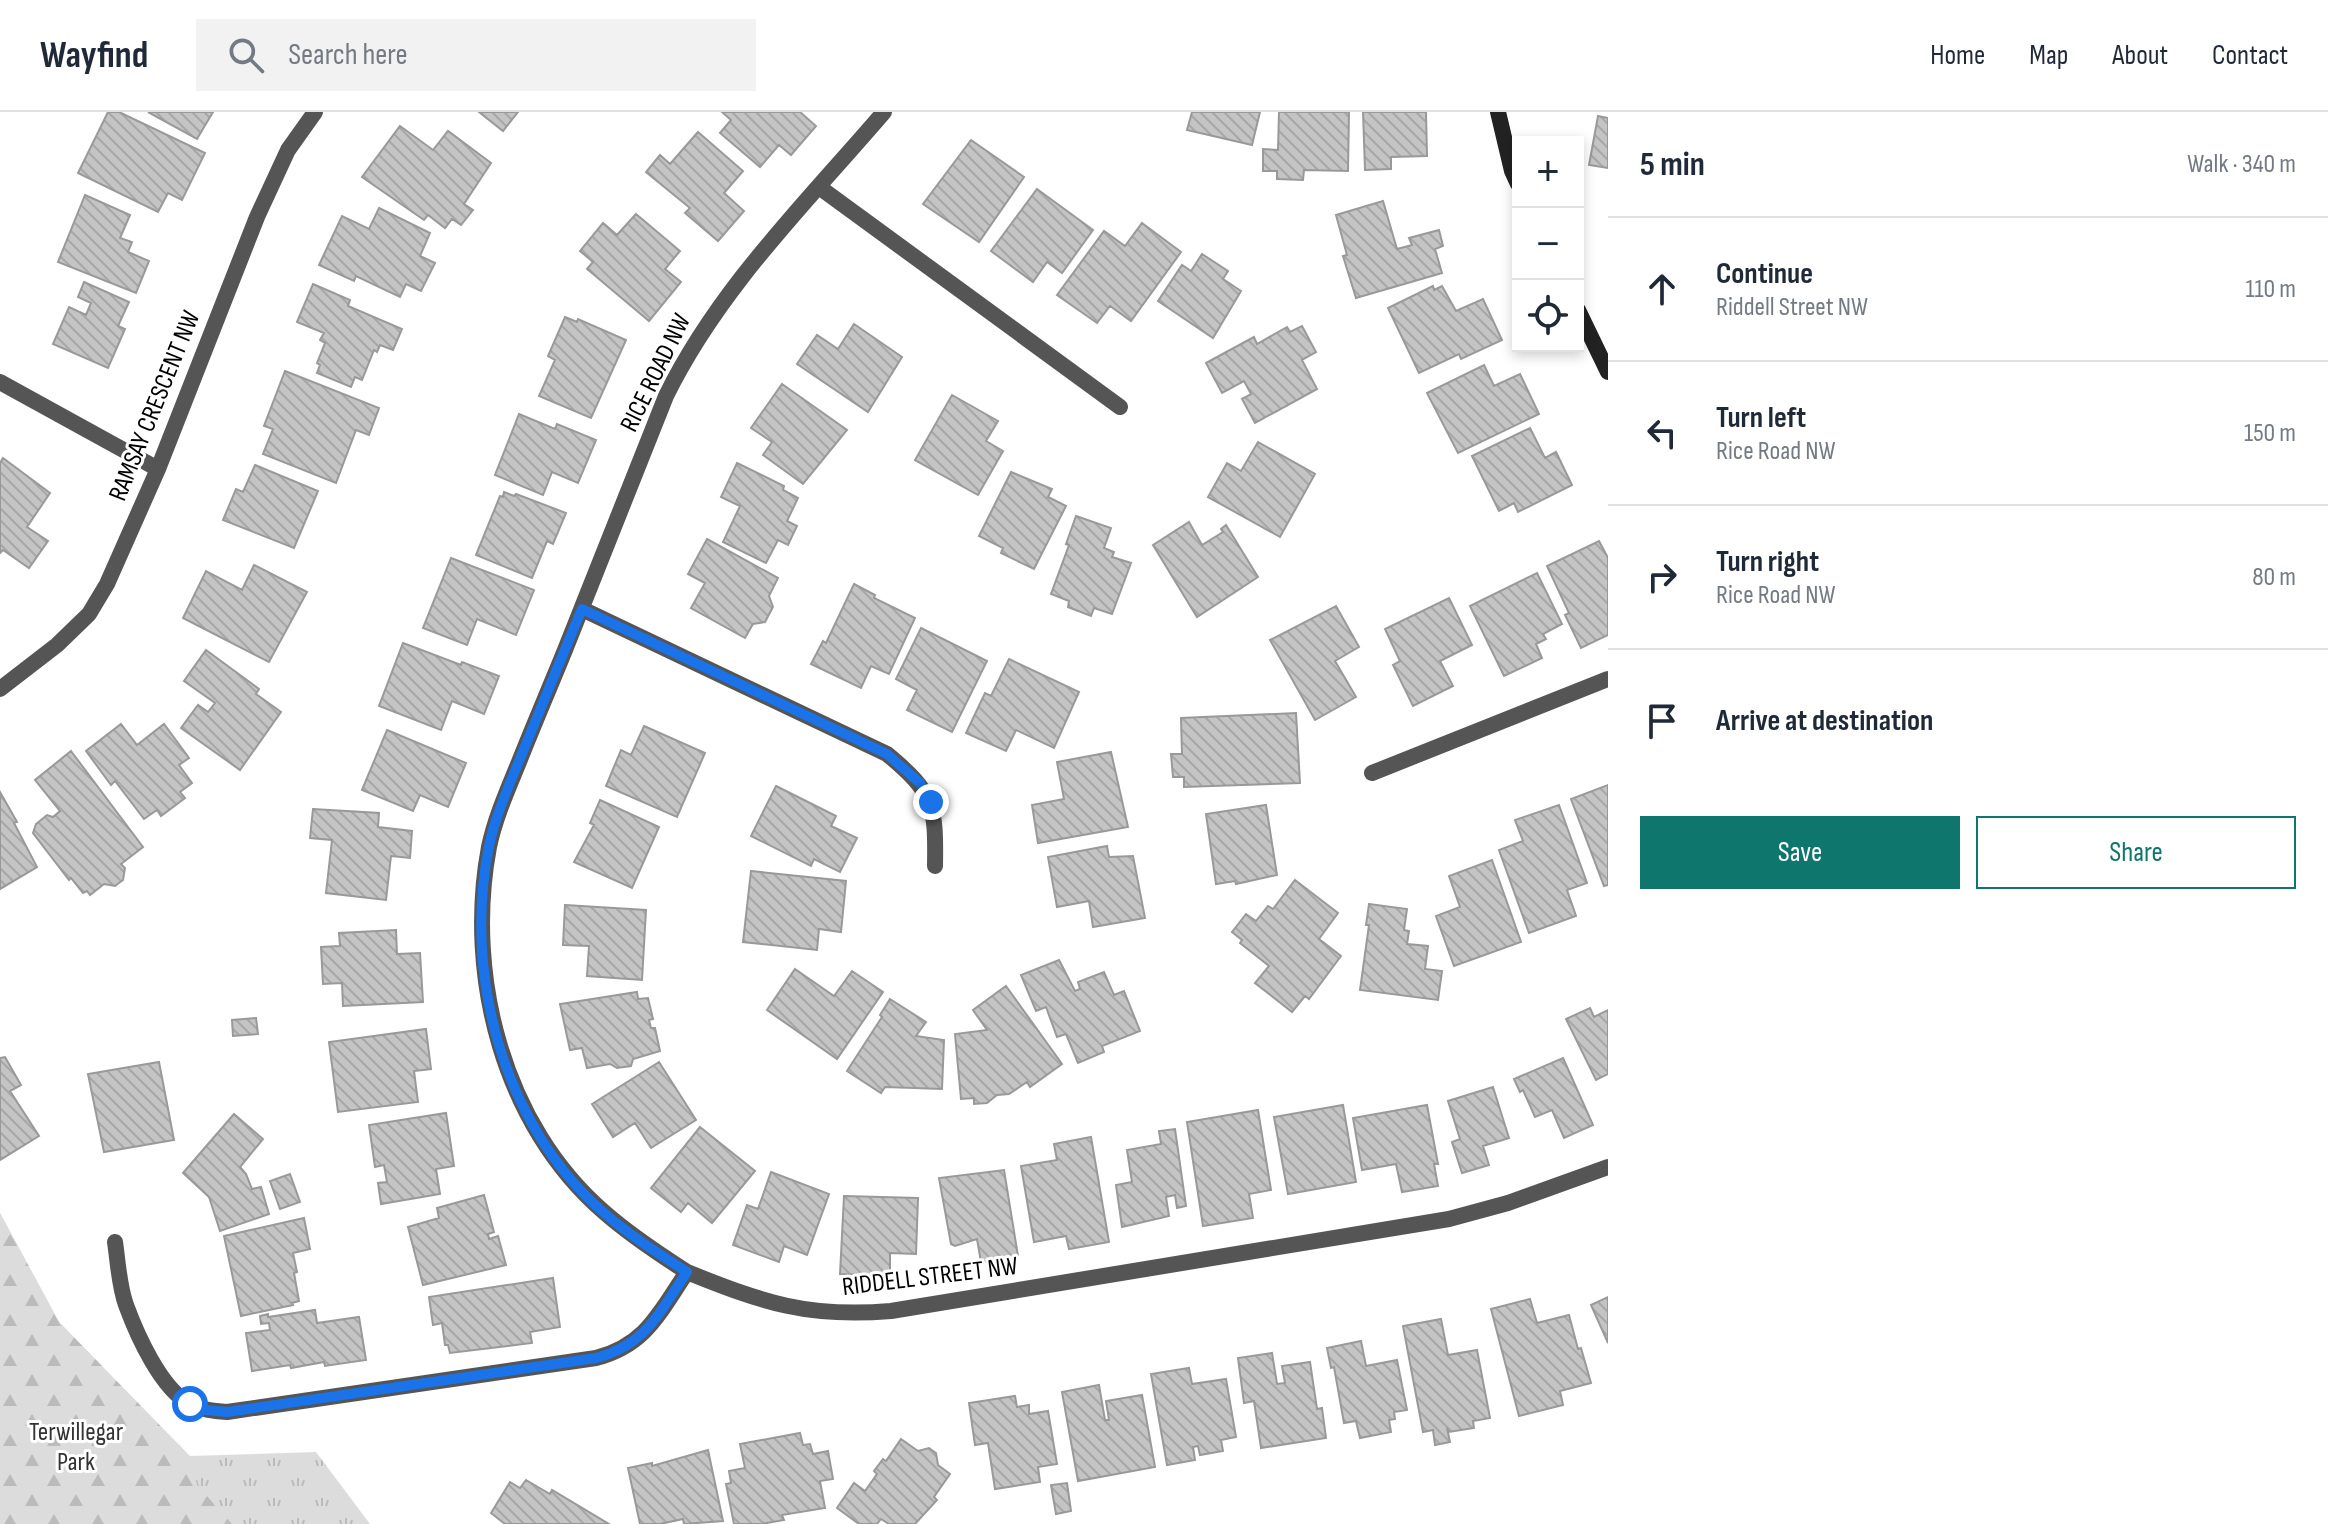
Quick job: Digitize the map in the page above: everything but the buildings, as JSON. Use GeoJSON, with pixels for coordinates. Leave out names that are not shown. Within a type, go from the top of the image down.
{"type":"FeatureCollection","features":[{"type":"Feature","properties":{"kind":"street","name":"RAMSAY CRESCENT NW"},"geometry":{"type":"LineString","coordinates":[[0,689],[57,645],[89,614],[107,584],[158,469],[257,217],[288,150],[315,112]]}},
{"type":"Feature","properties":{"kind":"street","name":"RICE ROAD NW"},"geometry":{"type":"LineString","coordinates":[[687,1272],[602,1211],[569,1176],[531,1123],[508,1071],[490,1011],[483,953],[482,899],[490,845],[512,778],[683,360],[726,296],[884,112]]}},
{"type":"Feature","properties":{"kind":"street"},"geometry":{"type":"LineString","coordinates":[[1498,112],[1512,171]]}},
{"type":"Feature","properties":{"kind":"street"},"geometry":{"type":"LineString","coordinates":[[819,187],[1120,407]]}},
{"type":"Feature","properties":{"kind":"street"},"geometry":{"type":"LineString","coordinates":[[1584,322],[1608,372]]}},
{"type":"Feature","properties":{"kind":"street"},"geometry":{"type":"LineString","coordinates":[[0,382],[158,469]]}},
{"type":"Feature","properties":{"kind":"street"},"geometry":{"type":"LineString","coordinates":[[582,609],[887,754],[920,783],[931,802],[935,824],[935,866]]}},
{"type":"Feature","properties":{"kind":"street"},"geometry":{"type":"LineString","coordinates":[[1372,773],[1608,679]]}},
{"type":"Feature","properties":{"kind":"street","name":"RIDDELL STREET NW"},"geometry":{"type":"LineString","coordinates":[[687,1272],[771,1304],[812,1312],[852,1314],[891,1311],[1449,1219],[1523,1198],[1608,1167]]}},
{"type":"Feature","properties":{"kind":"street"},"geometry":{"type":"LineString","coordinates":[[115,1242],[125,1303],[163,1379],[190,1404],[206,1410],[227,1412],[581,1361],[619,1352],[637,1340],[652,1323],[687,1272]]}},
{"type":"Feature","properties":{"kind":"green space","name":"Terwillegar Park"},"geometry":{"type":"Polygon","coordinates":[[[0,1213],[59,1322],[189,1456],[316,1452],[370,1524],[0,1524],[0,1213]]]}},
{"type":"Feature","properties":{"kind":"green space","name":"Terwillegar Park"},"geometry":{"type":"Polygon","coordinates":[[[0,1213],[59,1322],[190,1456],[197,1485],[232,1524],[0,1524],[0,1213]]]}},
{"type":"Feature","properties":{"kind":"route"},"geometry":{"type":"LineString","coordinates":[[190,1404],[206,1410],[227,1412],[596,1358],[619,1352],[637,1340],[652,1323],[687,1272],[602,1211],[569,1176],[531,1123],[508,1071],[490,1011],[483,953],[482,899],[490,845],[512,778],[582,609],[887,754],[920,783],[931,802]]}}]}
